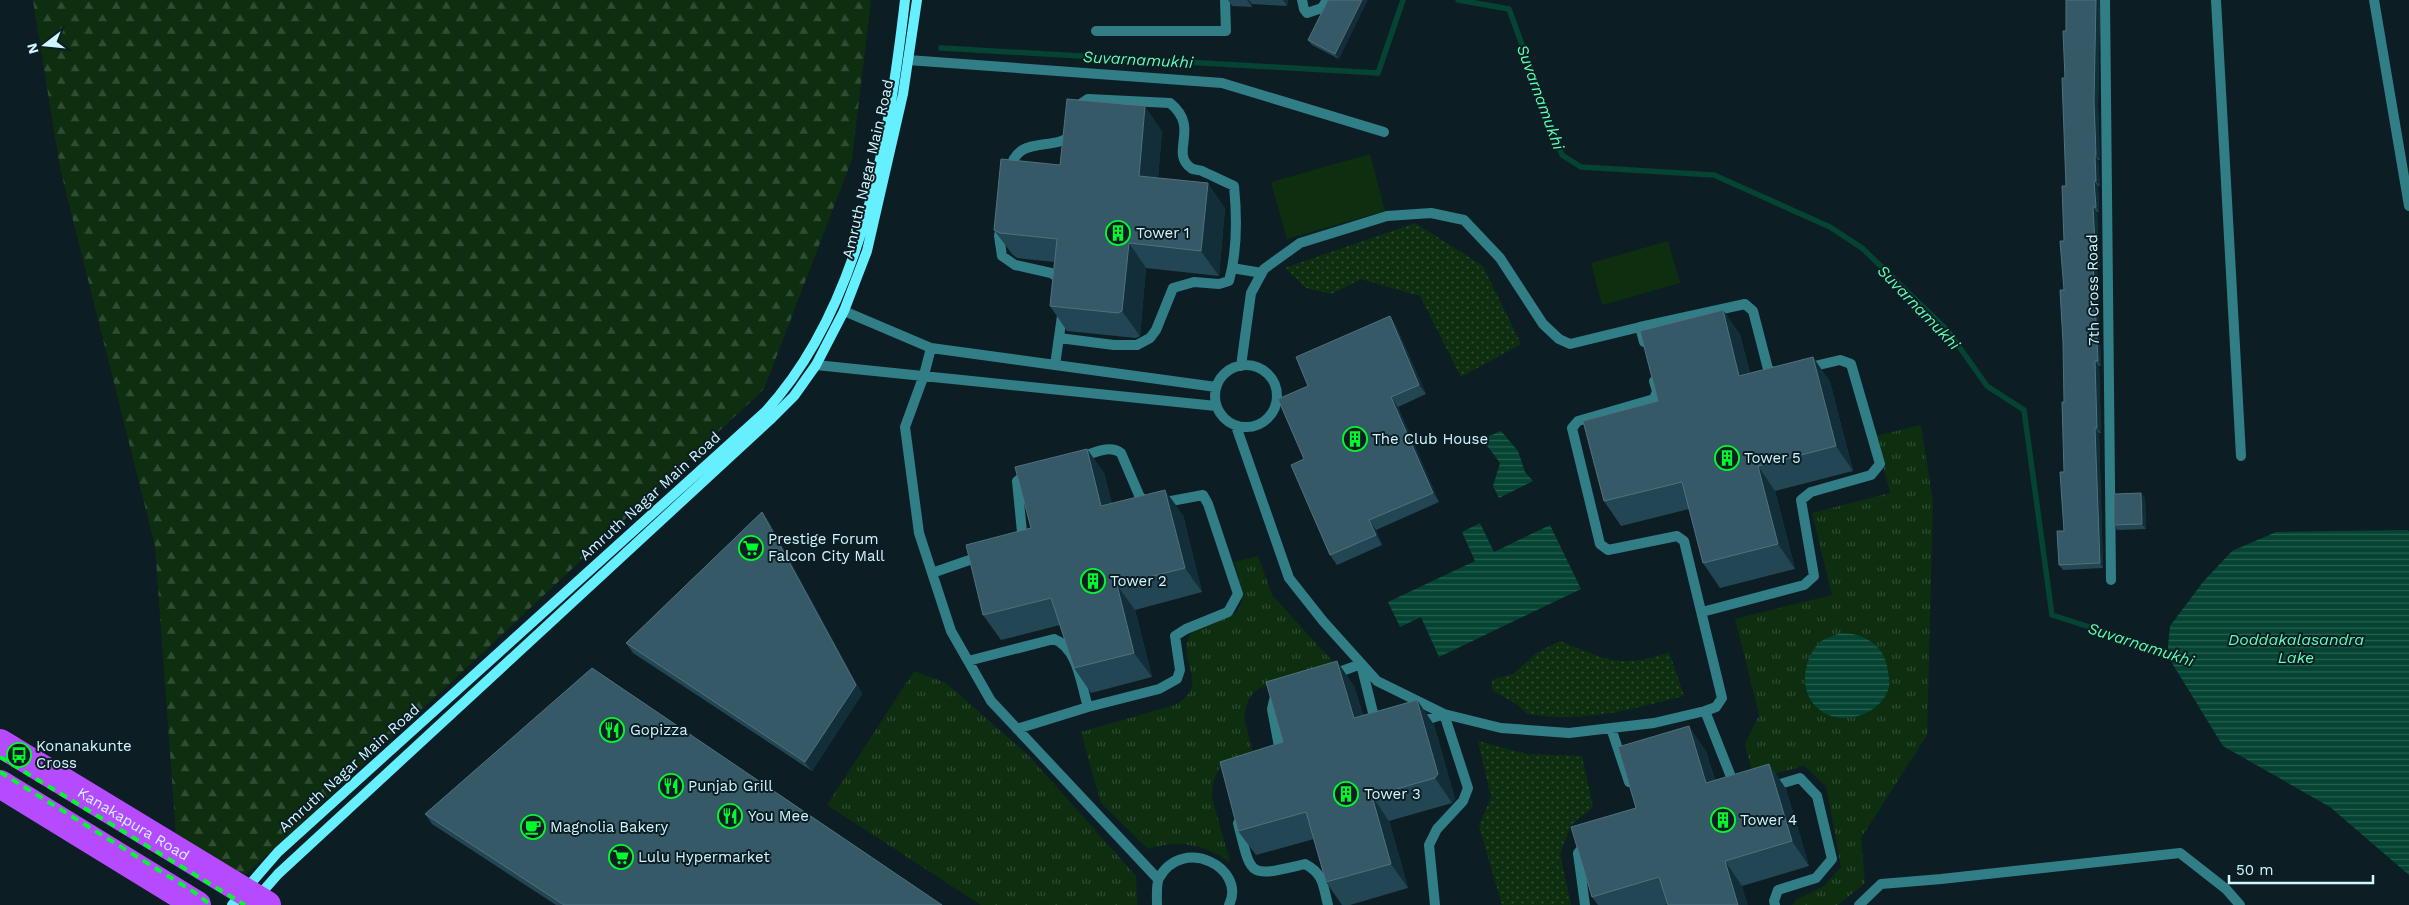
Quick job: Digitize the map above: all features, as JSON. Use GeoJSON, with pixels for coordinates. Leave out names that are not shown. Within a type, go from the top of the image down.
{"type":"FeatureCollection","features":[{"type":"Feature","properties":{"kind":"highway","name":"Kanakapura Road"},"geometry":{"type":"LineString","coordinates":[[0,743],[250,901]]}},
{"type":"Feature","properties":{"kind":"highway"},"geometry":{"type":"LineString","coordinates":[[0,784],[198,905]]}},
{"type":"Feature","properties":{"kind":"main road","name":"Amruth Nagar Main Road"},"geometry":{"type":"LineString","coordinates":[[250,901],[278,852],[765,412],[786,389],[804,363],[827,319],[859,238],[894,93],[905,0]]}},
{"type":"Feature","properties":{"kind":"main road","name":"Amruth Nagar Main Road"},"geometry":{"type":"LineString","coordinates":[[250,901],[794,396],[816,365],[844,311],[867,250],[892,145],[918,0]]}},
{"type":"Feature","properties":{"kind":"street"},"geometry":{"type":"LineString","coordinates":[[1096,31],[1226,31],[1225,0]]}},
{"type":"Feature","properties":{"kind":"street"},"geometry":{"type":"LineString","coordinates":[[1302,0],[1307,13],[1322,8],[1327,0]]}},
{"type":"Feature","properties":{"kind":"street","name":"7th Cross Road"},"geometry":{"type":"LineString","coordinates":[[2105,0],[2111,580]]}},
{"type":"Feature","properties":{"kind":"street"},"geometry":{"type":"LineString","coordinates":[[2216,0],[2241,456]]}},
{"type":"Feature","properties":{"kind":"street"},"geometry":{"type":"LineString","coordinates":[[2374,0],[2409,206]]}},
{"type":"Feature","properties":{"kind":"street"},"geometry":{"type":"LineString","coordinates":[[908,60],[1222,83],[1384,132]]}},
{"type":"Feature","properties":{"kind":"street"},"geometry":{"type":"LineString","coordinates":[[1008,180],[1011,161],[1022,149],[1041,143],[1059,142],[1072,136],[1078,123],[1082,103],[1088,99],[1170,103],[1180,111],[1186,126],[1183,141],[1184,159],[1192,168],[1234,186],[1236,204],[1232,268],[1229,281],[1224,283],[1194,282],[1173,288],[1156,330],[1150,338],[1137,345],[1114,345],[1059,338]]}},
{"type":"Feature","properties":{"kind":"street"},"geometry":{"type":"LineString","coordinates":[[1242,366],[1251,293],[1264,268],[1300,243],[1386,216],[1431,213],[1464,220],[1500,258],[1543,324],[1559,339],[1570,344],[1746,304],[1753,311],[1768,368],[1777,375],[1840,360],[1851,364],[1880,464],[1871,476],[1811,492],[1801,500],[1814,576],[1804,585],[1702,612]]}},
{"type":"Feature","properties":{"kind":"street"},"geometry":{"type":"LineString","coordinates":[[1002,218],[999,236],[1002,256],[1015,265],[1051,272],[1064,281],[1065,295],[1055,365]]}},
{"type":"Feature","properties":{"kind":"street"},"geometry":{"type":"LineString","coordinates":[[1232,268],[1262,273]]}},
{"type":"Feature","properties":{"kind":"street"},"geometry":{"type":"LineString","coordinates":[[844,311],[931,348],[1216,387]]}},
{"type":"Feature","properties":{"kind":"street"},"geometry":{"type":"LineString","coordinates":[[1640,327],[1647,354]]}},
{"type":"Feature","properties":{"kind":"street"},"geometry":{"type":"LineString","coordinates":[[931,348],[924,375],[905,427],[919,533],[951,631],[991,701],[1158,879]]}},
{"type":"Feature","properties":{"kind":"street"},"geometry":{"type":"LineString","coordinates":[[816,365],[1216,406]]}},
{"type":"Feature","properties":{"kind":"street"},"geometry":{"type":"LineString","coordinates":[[1242,366],[1258,368],[1272,380],[1276,396],[1272,413],[1266,420],[1251,428],[1236,426],[1224,419],[1216,406],[1216,387],[1226,372],[1242,366]]}},
{"type":"Feature","properties":{"kind":"street"},"geometry":{"type":"LineString","coordinates":[[1236,426],[1289,578],[1377,681],[1444,714],[1501,728],[1568,733],[1654,723],[1716,707],[1722,698],[1684,541],[1677,536],[1608,550],[1600,544],[1572,428],[1578,421],[1654,399],[1657,391],[1652,373]]}},
{"type":"Feature","properties":{"kind":"street"},"geometry":{"type":"LineString","coordinates":[[1017,729],[1088,707],[1159,689],[1176,679],[1180,670],[1175,636],[1186,629],[1228,612],[1238,594],[1208,504],[1203,496],[1155,504],[1145,503],[1139,495],[1121,453],[1116,449],[1072,460]]}},
{"type":"Feature","properties":{"kind":"street"},"geometry":{"type":"LineString","coordinates":[[1011,546],[1022,540],[1017,481],[1025,473],[1044,468]]}},
{"type":"Feature","properties":{"kind":"street"},"geometry":{"type":"LineString","coordinates":[[932,573],[993,552]]}},
{"type":"Feature","properties":{"kind":"street"},"geometry":{"type":"LineString","coordinates":[[968,661],[1054,639],[1064,642],[1070,650],[1088,707]]}},
{"type":"Feature","properties":{"kind":"street"},"geometry":{"type":"LineString","coordinates":[[1316,681],[1361,664]]}},
{"type":"Feature","properties":{"kind":"street"},"geometry":{"type":"LineString","coordinates":[[1361,664],[1376,724],[1382,729]]}},
{"type":"Feature","properties":{"kind":"street"},"geometry":{"type":"LineString","coordinates":[[1275,766],[1280,760],[1281,751],[1272,708],[1274,700],[1290,692]]}},
{"type":"Feature","properties":{"kind":"street"},"geometry":{"type":"LineString","coordinates":[[1705,711],[1734,786],[1742,792],[1748,792]]}},
{"type":"Feature","properties":{"kind":"street"},"geometry":{"type":"LineString","coordinates":[[1408,726],[1444,714]]}},
{"type":"Feature","properties":{"kind":"street"},"geometry":{"type":"LineString","coordinates":[[1435,905],[1429,846],[1437,828],[1463,801],[1468,788],[1444,714]]}},
{"type":"Feature","properties":{"kind":"street"},"geometry":{"type":"LineString","coordinates":[[1612,728],[1631,789]]}},
{"type":"Feature","properties":{"kind":"street"},"geometry":{"type":"LineString","coordinates":[[1762,789],[1800,778],[1817,796],[1832,859],[1816,878],[1778,890],[1774,901],[1775,905]]}},
{"type":"Feature","properties":{"kind":"street"},"geometry":{"type":"LineString","coordinates":[[1235,808],[1248,861],[1252,867],[1258,872],[1268,873],[1305,864],[1316,869],[1322,879],[1328,905]]}},
{"type":"Feature","properties":{"kind":"street"},"geometry":{"type":"LineString","coordinates":[[1584,905],[1578,853],[1594,836]]}},
{"type":"Feature","properties":{"kind":"street"},"geometry":{"type":"LineString","coordinates":[[1859,905],[1881,884],[2180,853],[2226,889],[2240,905]]}},
{"type":"Feature","properties":{"kind":"street"},"geometry":{"type":"LineString","coordinates":[[1157,905],[1158,879],[1172,862],[1192,856],[1214,861],[1228,877],[1233,898],[1230,905]]}},
{"type":"Feature","properties":{"kind":"green space"},"geometry":{"type":"Polygon","coordinates":[[[33,0],[871,0],[852,159],[764,389],[243,877],[176,836],[155,546],[60,168],[33,0]]]}},
{"type":"Feature","properties":{"kind":"green space"},"geometry":{"type":"Polygon","coordinates":[[[1370,154],[1385,211],[1287,239],[1271,182],[1370,154]]]}},
{"type":"Feature","properties":{"kind":"green space"},"geometry":{"type":"Polygon","coordinates":[[[1415,223],[1483,266],[1521,344],[1461,377],[1420,296],[1361,279],[1331,294],[1306,288],[1285,268],[1415,223]]]}},
{"type":"Feature","properties":{"kind":"green space"},"geometry":{"type":"Polygon","coordinates":[[[1668,241],[1680,283],[1602,305],[1591,263],[1668,241]]]}},
{"type":"Feature","properties":{"kind":"green space"},"geometry":{"type":"Polygon","coordinates":[[[1921,425],[1933,502],[1927,735],[1861,838],[1865,883],[1838,905],[1792,905],[1796,900],[1824,886],[1841,867],[1826,786],[1804,766],[1754,779],[1745,744],[1759,715],[1735,619],[1832,595],[1812,513],[1890,493],[1876,436],[1921,425]]]}},
{"type":"Feature","properties":{"kind":"green space"},"geometry":{"type":"Polygon","coordinates":[[[1258,556],[1272,595],[1337,666],[1260,688],[1248,700],[1244,717],[1254,757],[1221,766],[1215,777],[1212,789],[1212,798],[1230,862],[1201,847],[1190,845],[1170,844],[1148,849],[1101,803],[1081,732],[1175,705],[1186,697],[1193,681],[1187,657],[1188,639],[1200,627],[1228,618],[1235,613],[1240,606],[1242,596],[1234,562],[1258,556]]]}},
{"type":"Feature","properties":{"kind":"green space"},"geometry":{"type":"Polygon","coordinates":[[[1560,641],[1589,653],[1614,660],[1638,660],[1669,652],[1684,696],[1607,714],[1568,717],[1527,714],[1523,709],[1492,690],[1492,680],[1513,674],[1537,653],[1560,641]]]}},
{"type":"Feature","properties":{"kind":"green space"},"geometry":{"type":"Polygon","coordinates":[[[914,671],[946,683],[1029,756],[1136,876],[1137,905],[981,905],[827,805],[914,671]]]}},
{"type":"Feature","properties":{"kind":"green space"},"geometry":{"type":"Polygon","coordinates":[[[1478,741],[1527,754],[1582,756],[1593,807],[1571,825],[1560,854],[1571,905],[1502,905],[1479,826],[1491,797],[1478,741]]]}},
{"type":"Feature","properties":{"kind":"water"},"geometry":{"type":"Polygon","coordinates":[[[1501,431],[1518,451],[1525,472],[1533,481],[1499,498],[1493,486],[1500,463],[1482,439],[1501,431]]]}},
{"type":"Feature","properties":{"kind":"water"},"geometry":{"type":"Polygon","coordinates":[[[1480,523],[1494,552],[1550,525],[1581,589],[1439,657],[1421,617],[1400,627],[1388,602],[1475,561],[1462,532],[1480,523]]]}},
{"type":"Feature","properties":{"kind":"water","name":"Doddakalasandra Lake"},"geometry":{"type":"Polygon","coordinates":[[[2409,531],[2409,875],[2330,807],[2223,746],[2167,655],[2170,626],[2203,582],[2232,551],[2276,532],[2409,531]]]}},
{"type":"Feature","properties":{"kind":"water"},"geometry":{"type":"Polygon","coordinates":[[[1840,633],[1866,638],[1879,648],[1886,663],[1889,680],[1889,687],[1885,697],[1878,705],[1870,711],[1849,718],[1839,718],[1820,710],[1809,696],[1805,679],[1808,661],[1817,645],[1821,641],[1840,633]]]}},
{"type":"Feature","properties":{"kind":"building"},"geometry":{"type":"Polygon","coordinates":[[[1328,0],[1362,0],[1335,54],[1308,40],[1328,0]]]}},
{"type":"Feature","properties":{"kind":"building"},"geometry":{"type":"Polygon","coordinates":[[[2066,0],[2096,0],[2094,101],[2096,181],[2094,181],[2096,207],[2093,207],[2096,262],[2093,262],[2098,361],[2095,361],[2097,428],[2095,428],[2100,563],[2059,565],[2057,531],[2064,531],[2060,472],[2064,472],[2062,402],[2064,402],[2060,290],[2064,290],[2060,241],[2064,241],[2062,186],[2066,186],[2062,78],[2065,78],[2063,31],[2066,31],[2066,0]]]}},
{"type":"Feature","properties":{"kind":"building","name":"Tower 1"},"geometry":{"type":"Polygon","coordinates":[[[1067,99],[1145,106],[1139,176],[1208,183],[1201,251],[1129,243],[1122,311],[1118,313],[1050,306],[1057,239],[1000,233],[994,230],[1001,159],[1060,165],[1067,99]]]}},
{"type":"Feature","properties":{"kind":"building","name":"Tower 5"},"geometry":{"type":"Polygon","coordinates":[[[1723,310],[1739,376],[1813,357],[1836,446],[1758,466],[1778,544],[1703,563],[1682,482],[1604,501],[1583,421],[1658,401],[1640,331],[1723,310]]]}},
{"type":"Feature","properties":{"kind":"building","name":"The Club House"},"geometry":{"type":"Polygon","coordinates":[[[1390,316],[1419,385],[1391,397],[1433,493],[1369,520],[1376,535],[1330,555],[1291,465],[1304,459],[1278,399],[1308,386],[1296,357],[1390,316]]]}},
{"type":"Feature","properties":{"kind":"building","name":"Tower 2"},"geometry":{"type":"Polygon","coordinates":[[[1087,449],[1101,506],[1165,490],[1185,568],[1117,585],[1134,653],[1074,668],[1051,598],[983,615],[966,545],[1031,528],[1015,467],[1087,449]]]}},
{"type":"Feature","properties":{"kind":"building"},"geometry":{"type":"Polygon","coordinates":[[[2141,493],[2142,524],[2114,525],[2114,494],[2141,493]]]}},
{"type":"Feature","properties":{"kind":"building"},"geometry":{"type":"Polygon","coordinates":[[[762,512],[856,685],[805,762],[626,643],[762,512]]]}},
{"type":"Feature","properties":{"kind":"building","name":"Tower 3"},"geometry":{"type":"Polygon","coordinates":[[[1337,661],[1354,718],[1417,700],[1438,774],[1435,778],[1372,796],[1391,864],[1326,882],[1306,812],[1238,831],[1220,762],[1283,742],[1266,682],[1337,661]]]}},
{"type":"Feature","properties":{"kind":"building"},"geometry":{"type":"Polygon","coordinates":[[[592,668],[942,905],[564,905],[425,814],[592,668]]]}},
{"type":"Feature","properties":{"kind":"building","name":"Tower 4"},"geometry":{"type":"Polygon","coordinates":[[[1689,726],[1706,783],[1769,764],[1792,841],[1725,861],[1738,905],[1668,905],[1659,877],[1592,897],[1571,827],[1636,808],[1618,747],[1689,726]]]}},
{"type":"Feature","properties":{"kind":"waterway","name":"Suvarnamukhi"},"geometry":{"type":"LineString","coordinates":[[941,48],[1378,73],[1403,0]]}},
{"type":"Feature","properties":{"kind":"waterway","name":"Suvarnamukhi"},"geometry":{"type":"LineString","coordinates":[[1458,0],[1509,9],[1562,155],[1581,167],[1714,175],[1830,227],[1862,248],[1948,331],[1987,386],[2024,410],[2052,615],[2175,654]]}},
{"type":"Feature","properties":{"kind":"railway"},"geometry":{"type":"LineString","coordinates":[[0,757],[245,905]]}},
{"type":"Feature","properties":{"kind":"railway"},"geometry":{"type":"LineString","coordinates":[[0,772],[194,892],[211,905]]}},
{"type":"Feature","properties":{"kind":"place","name":"Tower 1"},"geometry":{"type":"Point","coordinates":[1118,233]}},
{"type":"Feature","properties":{"kind":"place","name":"The Club House"},"geometry":{"type":"Point","coordinates":[1355,439]}},
{"type":"Feature","properties":{"kind":"place","name":"Tower 5"},"geometry":{"type":"Point","coordinates":[1727,458]}},
{"type":"Feature","properties":{"kind":"place","name":"Prestige Forum Falcon City Mall"},"geometry":{"type":"Point","coordinates":[751,548]}},
{"type":"Feature","properties":{"kind":"place","name":"Tower 2"},"geometry":{"type":"Point","coordinates":[1093,581]}},
{"type":"Feature","properties":{"kind":"place","name":"Gopizza"},"geometry":{"type":"Point","coordinates":[612,730]}},
{"type":"Feature","properties":{"kind":"place","name":"Konanakunte Cross"},"geometry":{"type":"Point","coordinates":[19,755]}},
{"type":"Feature","properties":{"kind":"place","name":"Punjab Grill"},"geometry":{"type":"Point","coordinates":[671,786]}},
{"type":"Feature","properties":{"kind":"place","name":"Tower 3"},"geometry":{"type":"Point","coordinates":[1346,794]}},
{"type":"Feature","properties":{"kind":"place","name":"You Mee"},"geometry":{"type":"Point","coordinates":[730,816]}},
{"type":"Feature","properties":{"kind":"place","name":"Tower 4"},"geometry":{"type":"Point","coordinates":[1723,820]}},
{"type":"Feature","properties":{"kind":"place","name":"Magnolia Bakery"},"geometry":{"type":"Point","coordinates":[533,827]}},
{"type":"Feature","properties":{"kind":"place","name":"Lulu Hypermarket"},"geometry":{"type":"Point","coordinates":[621,857]}}]}
